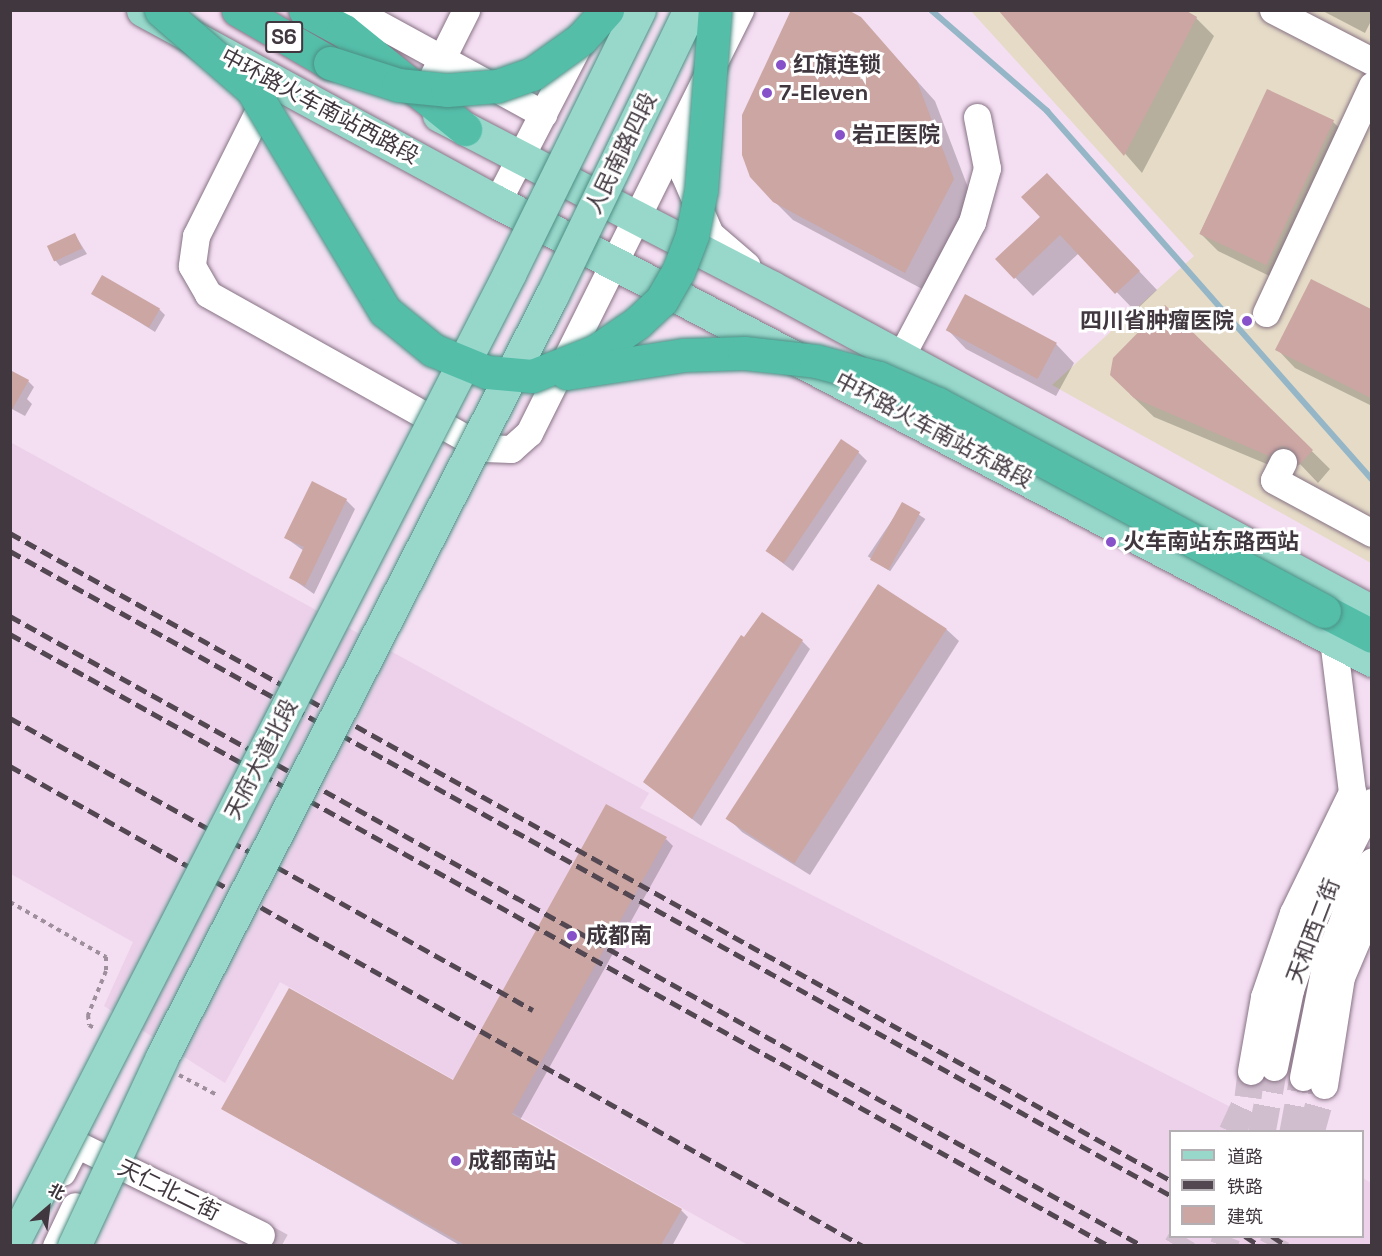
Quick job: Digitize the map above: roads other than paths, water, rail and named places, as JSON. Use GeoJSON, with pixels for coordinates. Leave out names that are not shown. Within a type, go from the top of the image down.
{"type":"FeatureCollection","features":[{"type":"Feature","properties":{"kind":"highway"},"geometry":{"type":"LineString","coordinates":[[161,10],[252,89],[385,311],[433,350],[487,372],[532,376],[600,370],[683,355],[744,353],[816,361],[879,378],[938,404],[1328,626],[1371,636]]}},
{"type":"Feature","properties":{"kind":"highway","name":"S6"},"geometry":{"type":"LineString","coordinates":[[238,10],[330,63],[398,85],[447,90],[497,86],[532,74],[581,39],[607,10]]}},
{"type":"Feature","properties":{"kind":"highway"},"geometry":{"type":"LineString","coordinates":[[305,10],[344,32],[421,100],[465,129]]}},
{"type":"Feature","properties":{"kind":"highway"},"geometry":{"type":"LineString","coordinates":[[532,376],[596,351],[637,323],[661,301],[678,272],[692,236],[701,190],[715,10]]}},
{"type":"Feature","properties":{"kind":"main road","name":"中环路火车南站西路段"},"geometry":{"type":"LineString","coordinates":[[143,10],[497,202]]}},
{"type":"Feature","properties":{"kind":"main road"},"geometry":{"type":"LineString","coordinates":[[245,10],[421,100]]}},
{"type":"Feature","properties":{"kind":"main road","name":"人民南路四段"},"geometry":{"type":"LineString","coordinates":[[510,272],[639,10]]}},
{"type":"Feature","properties":{"kind":"main road","name":"人民南路四段"},"geometry":{"type":"LineString","coordinates":[[74,1245],[162,1057],[552,295],[690,10]]}},
{"type":"Feature","properties":{"kind":"main road"},"geometry":{"type":"LineString","coordinates":[[465,129],[771,287],[1371,612]]}},
{"type":"Feature","properties":{"kind":"main road","name":"中环路火车南站东路段"},"geometry":{"type":"LineString","coordinates":[[497,202],[1328,626],[1371,660]]}},
{"type":"Feature","properties":{"kind":"main road","name":"天府大道北段"},"geometry":{"type":"LineString","coordinates":[[11,1245],[510,272]]}},
{"type":"Feature","properties":{"kind":"street"},"geometry":{"type":"LineString","coordinates":[[353,10],[543,114]]}},
{"type":"Feature","properties":{"kind":"street"},"geometry":{"type":"LineString","coordinates":[[421,100],[466,10]]}},
{"type":"Feature","properties":{"kind":"street"},"geometry":{"type":"LineString","coordinates":[[497,202],[596,10]]}},
{"type":"Feature","properties":{"kind":"street","name":"人民南路四段"},"geometry":{"type":"LineString","coordinates":[[274,81],[196,236],[192,266],[208,294],[484,448],[512,449],[529,433],[617,264],[740,10]]}},
{"type":"Feature","properties":{"kind":"street"},"geometry":{"type":"LineString","coordinates":[[1283,13],[1371,61]]}},
{"type":"Feature","properties":{"kind":"street"},"geometry":{"type":"LineString","coordinates":[[1266,313],[1371,86]]}},
{"type":"Feature","properties":{"kind":"street"},"geometry":{"type":"LineString","coordinates":[[900,358],[972,222],[987,168],[977,117]]}},
{"type":"Feature","properties":{"kind":"street"},"geometry":{"type":"LineString","coordinates":[[681,130],[684,174],[710,234],[771,287]]}},
{"type":"Feature","properties":{"kind":"street"},"geometry":{"type":"LineString","coordinates":[[1283,462],[1274,480],[1371,533]]}},
{"type":"Feature","properties":{"kind":"street","name":"天和西二街"},"geometry":{"type":"LineString","coordinates":[[1328,626],[1352,792],[1293,913],[1264,997],[1262,1069],[1315,915],[1371,802]]}},
{"type":"Feature","properties":{"kind":"street"},"geometry":{"type":"LineString","coordinates":[[1371,861],[1351,899],[1325,966],[1314,1081],[1341,977],[1371,904]]}},
{"type":"Feature","properties":{"kind":"street"},"geometry":{"type":"LineString","coordinates":[[26,1245],[88,1150]]}},
{"type":"Feature","properties":{"kind":"street"},"geometry":{"type":"LineString","coordinates":[[56,1245],[88,1150]]}},
{"type":"Feature","properties":{"kind":"street","name":"天仁北二街"},"geometry":{"type":"LineString","coordinates":[[88,1150],[261,1235]]}},
{"type":"Feature","properties":{"kind":"waterway"},"geometry":{"type":"LineString","coordinates":[[931,10],[1047,111],[1372,479]]}},
{"type":"Feature","properties":{"kind":"tunnel"},"geometry":{"type":"LineString","coordinates":[[1262,1130],[1274,1067]]}},
{"type":"Feature","properties":{"kind":"tunnel"},"geometry":{"type":"LineString","coordinates":[[1233,1130],[1248,1097],[1251,1071]]}},
{"type":"Feature","properties":{"kind":"tunnel"},"geometry":{"type":"LineString","coordinates":[[1293,1130],[1303,1077]]}},
{"type":"Feature","properties":{"kind":"tunnel"},"geometry":{"type":"LineString","coordinates":[[1312,1130],[1324,1085]]}},
{"type":"Feature","properties":{"kind":"tunnel"},"geometry":{"type":"LineString","coordinates":[[261,1235],[281,1246]]}},
{"type":"Feature","properties":{"kind":"tunnel"},"geometry":{"type":"LineString","coordinates":[[1177,1246],[1182,1238]]}},
{"type":"Feature","properties":{"kind":"tunnel"},"geometry":{"type":"LineString","coordinates":[[1223,1246],[1226,1238]]}},
{"type":"Feature","properties":{"kind":"tunnel"},"geometry":{"type":"LineString","coordinates":[[1272,1246],[1276,1238]]}},
{"type":"Feature","properties":{"kind":"railway"},"geometry":{"type":"LineString","coordinates":[[10,533],[1169,1179]]}},
{"type":"Feature","properties":{"kind":"railway"},"geometry":{"type":"LineString","coordinates":[[10,551],[1169,1194]]}},
{"type":"Feature","properties":{"kind":"railway"},"geometry":{"type":"LineString","coordinates":[[10,616],[1143,1246]]}},
{"type":"Feature","properties":{"kind":"railway"},"geometry":{"type":"LineString","coordinates":[[10,634],[1109,1246]]}},
{"type":"Feature","properties":{"kind":"railway"},"geometry":{"type":"LineString","coordinates":[[10,718],[533,1010]]}},
{"type":"Feature","properties":{"kind":"railway"},"geometry":{"type":"LineString","coordinates":[[10,766],[863,1246]]}},
{"type":"Feature","properties":{"kind":"railway"},"geometry":{"type":"LineString","coordinates":[[1248,1238],[1260,1246]]}},
{"type":"Feature","properties":{"kind":"railway"},"geometry":{"type":"LineString","coordinates":[[1275,1238],[1287,1246]]}},
{"type":"Feature","properties":{"kind":"place","name":"红旗连锁"},"geometry":{"type":"Point","coordinates":[781,65]}},
{"type":"Feature","properties":{"kind":"place","name":"7-Eleven"},"geometry":{"type":"Point","coordinates":[767,93]}},
{"type":"Feature","properties":{"kind":"place","name":"岩正医院"},"geometry":{"type":"Point","coordinates":[840,135]}},
{"type":"Feature","properties":{"kind":"place","name":"四川省肿瘤医院"},"geometry":{"type":"Point","coordinates":[1247,321]}},
{"type":"Feature","properties":{"kind":"place","name":"火车南站东路西站"},"geometry":{"type":"Point","coordinates":[1111,542]}},
{"type":"Feature","properties":{"kind":"place","name":"成都南"},"geometry":{"type":"Point","coordinates":[572,936]}},
{"type":"Feature","properties":{"kind":"place","name":"成都南站"},"geometry":{"type":"Point","coordinates":[456,1161]}}]}
